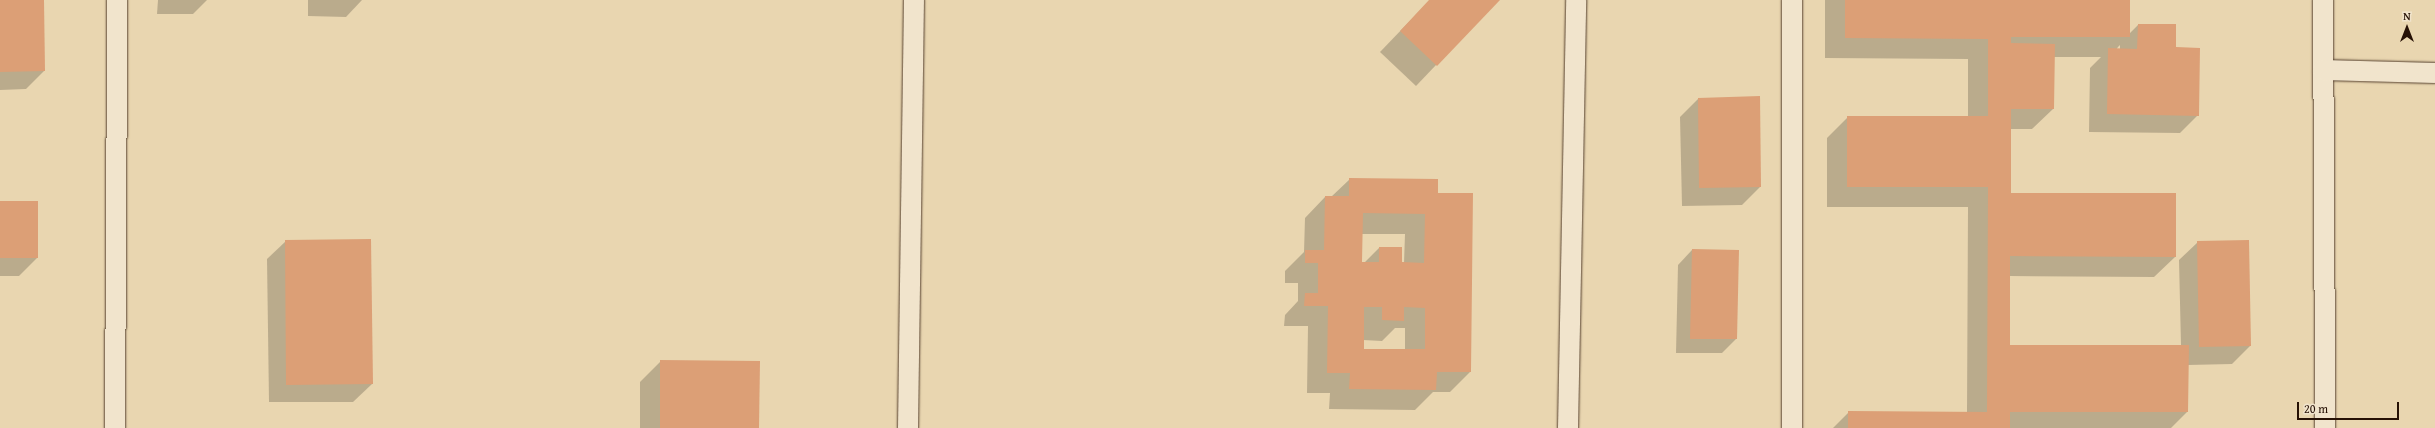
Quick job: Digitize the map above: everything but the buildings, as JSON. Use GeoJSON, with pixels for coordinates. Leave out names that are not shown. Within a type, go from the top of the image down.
{"type":"FeatureCollection","features":[{"type":"Feature","properties":{"kind":"lane"},"geometry":{"type":"LineString","coordinates":[[115,428],[117,0]]}},
{"type":"Feature","properties":{"kind":"lane"},"geometry":{"type":"LineString","coordinates":[[908,428],[914,0]]}},
{"type":"Feature","properties":{"kind":"lane"},"geometry":{"type":"LineString","coordinates":[[1568,428],[1576,0]]}},
{"type":"Feature","properties":{"kind":"lane"},"geometry":{"type":"LineString","coordinates":[[1792,0],[1792,428]]}},
{"type":"Feature","properties":{"kind":"lane"},"geometry":{"type":"LineString","coordinates":[[2323,0],[2325,428]]}},
{"type":"Feature","properties":{"kind":"lane"},"geometry":{"type":"LineString","coordinates":[[2323,70],[2435,73]]}}]}
